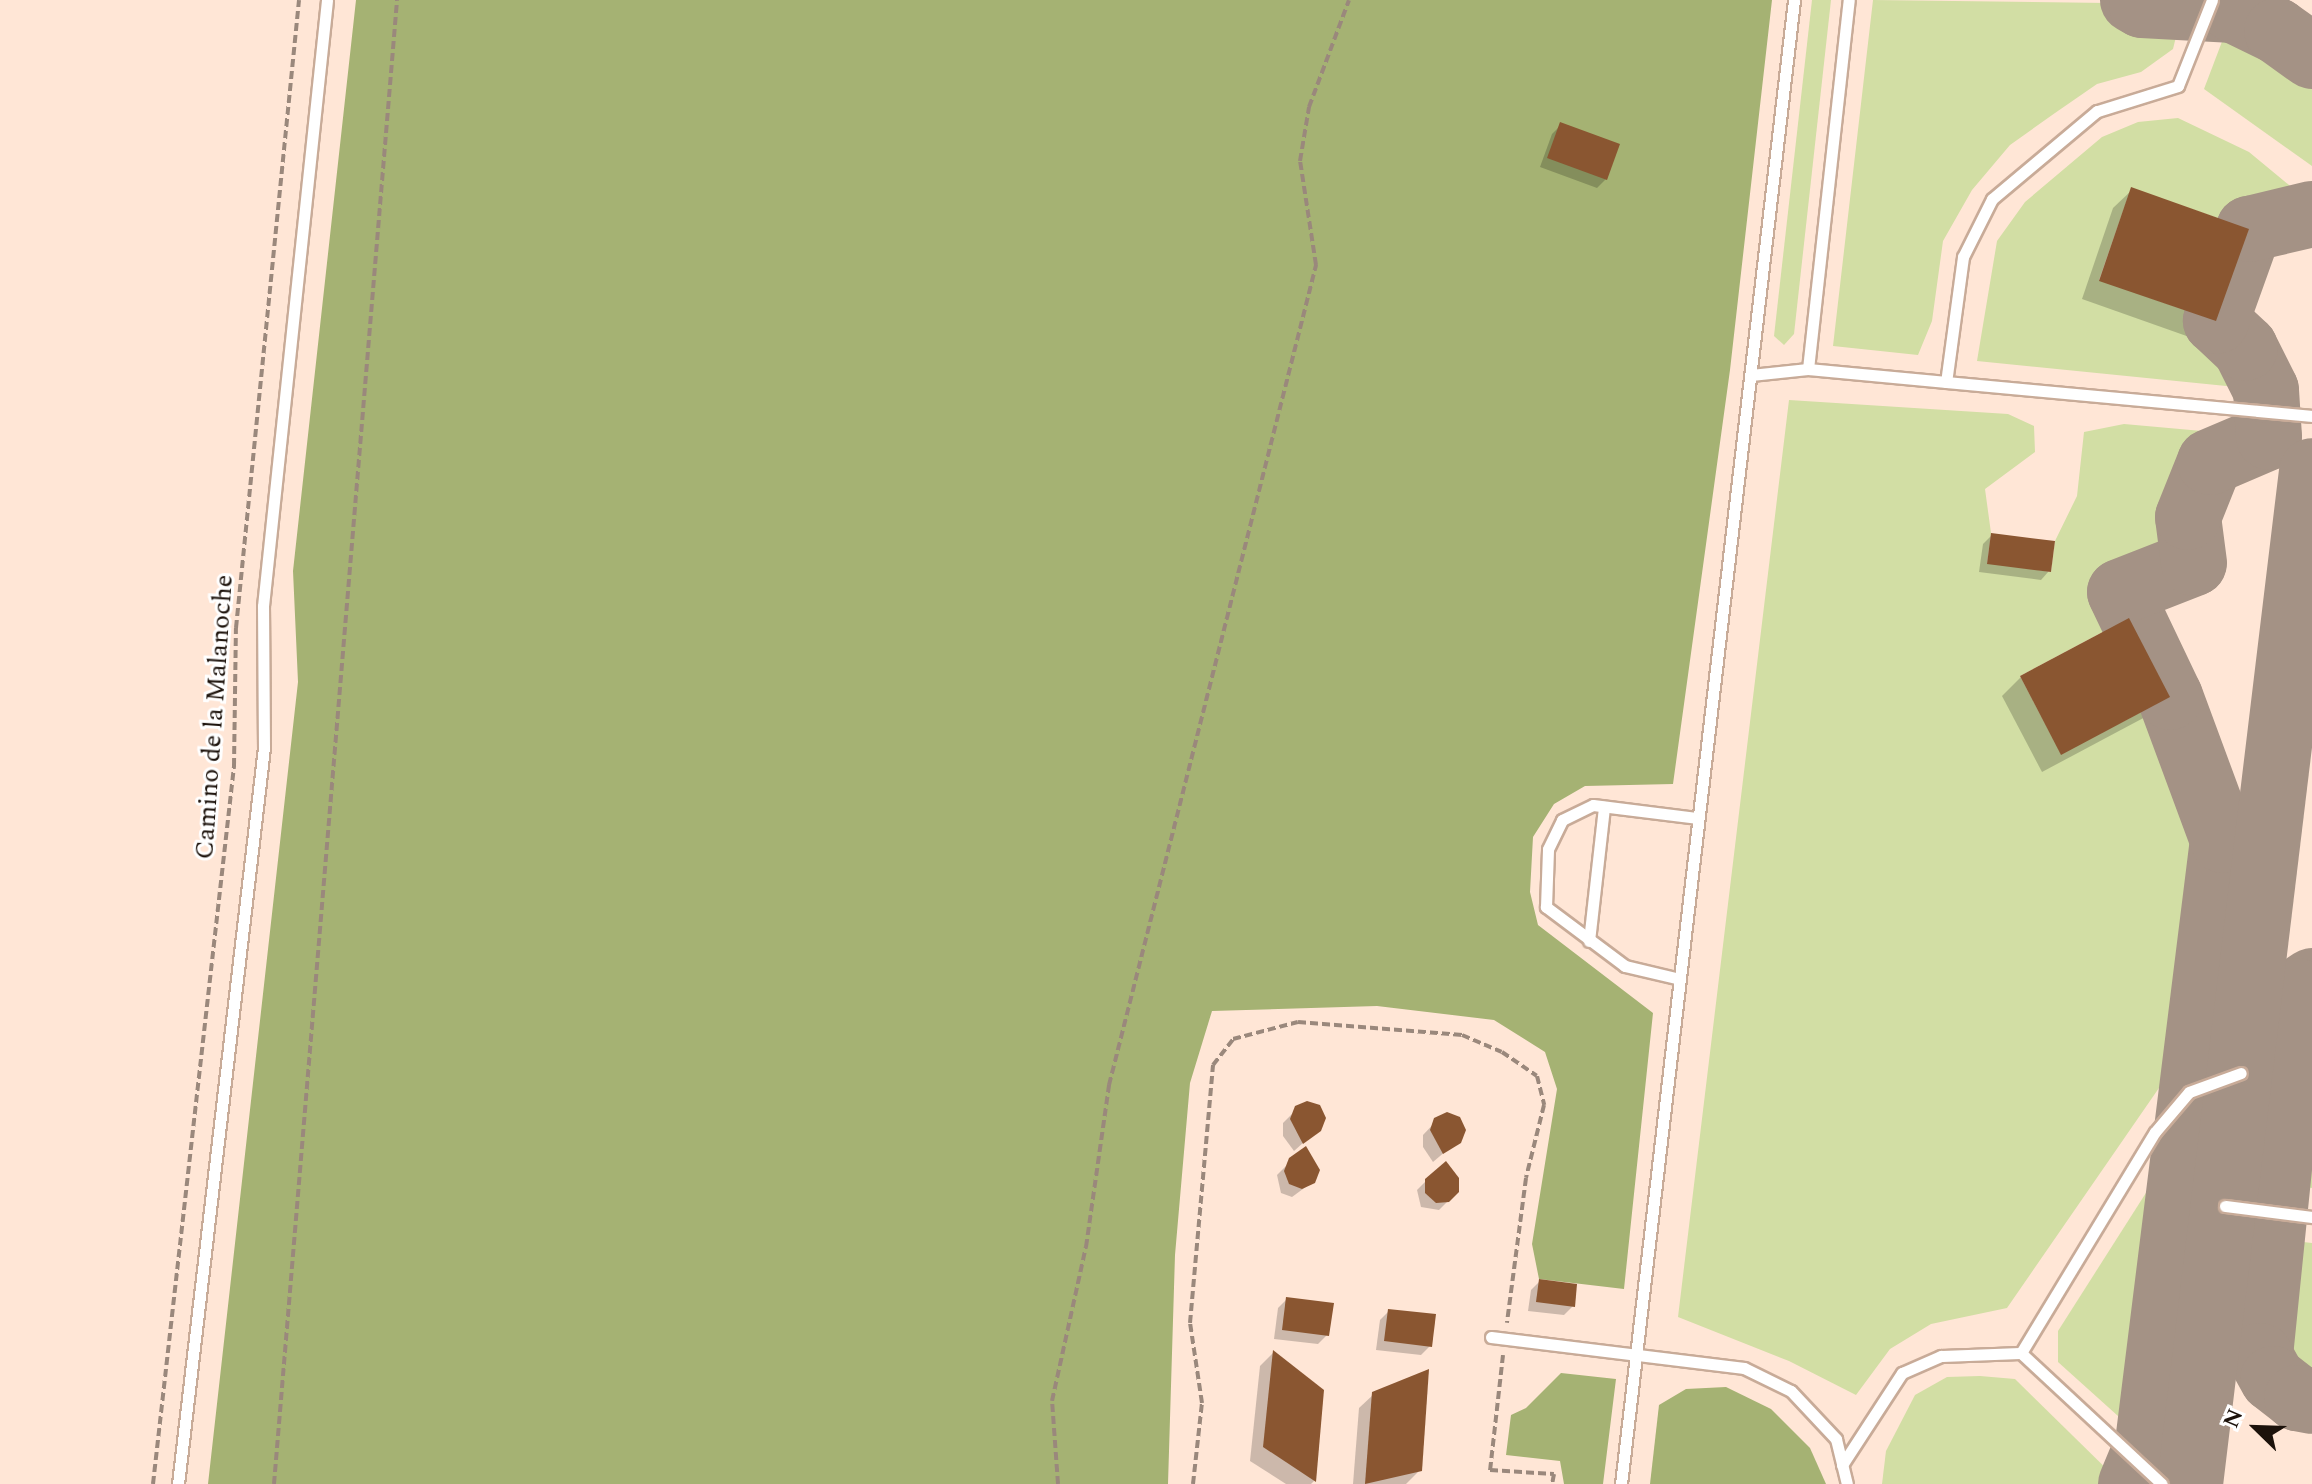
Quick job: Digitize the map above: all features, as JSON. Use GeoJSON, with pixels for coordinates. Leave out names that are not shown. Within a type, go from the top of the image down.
{"type":"FeatureCollection","features":[{"type":"Feature","properties":{"kind":"lane"},"geometry":{"type":"LineString","coordinates":[[178,1484],[264,748],[263,606],[327,0]]}},
{"type":"Feature","properties":{"kind":"lane"},"geometry":{"type":"LineString","coordinates":[[1621,1484],[1794,0]]}},
{"type":"Feature","properties":{"kind":"lane"},"geometry":{"type":"LineString","coordinates":[[1808,369],[1849,0]]}},
{"type":"Feature","properties":{"kind":"lane"},"geometry":{"type":"LineString","coordinates":[[1946,382],[1963,257],[1992,199],[2097,111],[2178,86],[2212,0]]}},
{"type":"Feature","properties":{"kind":"lane"},"geometry":{"type":"LineString","coordinates":[[1751,375],[1808,369],[2312,416]]}},
{"type":"Feature","properties":{"kind":"lane"},"geometry":{"type":"LineString","coordinates":[[1680,979],[1625,966],[1546,907],[1548,849],[1562,820],[1593,805],[1698,818]]}},
{"type":"Feature","properties":{"kind":"lane"},"geometry":{"type":"LineString","coordinates":[[1589,941],[1604,807]]}},
{"type":"Feature","properties":{"kind":"lane"},"geometry":{"type":"LineString","coordinates":[[2021,1353],[2155,1132],[2189,1092],[2241,1073]]}},
{"type":"Feature","properties":{"kind":"lane"},"geometry":{"type":"LineString","coordinates":[[2225,1206],[2312,1217]]}},
{"type":"Feature","properties":{"kind":"lane"},"geometry":{"type":"LineString","coordinates":[[1491,1337],[1744,1368],[1791,1391],[1836,1439],[1847,1484]]}},
{"type":"Feature","properties":{"kind":"lane"},"geometry":{"type":"LineString","coordinates":[[1842,1465],[1902,1373],[1941,1356],[2021,1353],[2162,1484]]}},
{"type":"Feature","properties":{"kind":"path","name":"Camino de la Malanoche"},"geometry":{"type":"LineString","coordinates":[[153,1484],[234,766],[236,628],[299,0]]}},
{"type":"Feature","properties":{"kind":"path"},"geometry":{"type":"LineString","coordinates":[[274,1484],[397,0]]}},
{"type":"Feature","properties":{"kind":"path"},"geometry":{"type":"LineString","coordinates":[[1058,1484],[1052,1401],[1086,1247],[1109,1085],[1316,265],[1300,161],[1309,107],[1349,0]]}},
{"type":"Feature","properties":{"kind":"path"},"geometry":{"type":"LineString","coordinates":[[1193,1484],[1202,1403],[1190,1323],[1213,1065],[1233,1039],[1298,1022],[1462,1035],[1502,1052],[1537,1076],[1544,1105],[1526,1178],[1490,1470],[1554,1474],[1552,1484]]}},
{"type":"Feature","properties":{"kind":"green space"},"geometry":{"type":"Polygon","coordinates":[[[356,0],[1772,0],[1730,370],[1673,784],[1585,786],[1554,804],[1533,837],[1530,892],[1538,925],[1653,1013],[1624,1289],[1539,1279],[1532,1244],[1557,1089],[1545,1052],[1494,1020],[1377,1006],[1212,1011],[1190,1083],[1175,1255],[1168,1484],[208,1484],[298,682],[293,571],[356,0]]]}},
{"type":"Feature","properties":{"kind":"green space"},"geometry":{"type":"Polygon","coordinates":[[[1812,0],[1831,0],[1794,334],[1784,345],[1774,336],[1812,0]]]}},
{"type":"Feature","properties":{"kind":"green space"},"geometry":{"type":"Polygon","coordinates":[[[1873,0],[2184,4],[2173,49],[2141,72],[2097,84],[2055,113],[2010,145],[1972,190],[1943,241],[1932,321],[1918,355],[1833,346],[1873,0]]]}},
{"type":"Feature","properties":{"kind":"green space"},"geometry":{"type":"Polygon","coordinates":[[[2234,10],[2278,31],[2312,57],[2312,166],[2204,89],[2234,10]]]}},
{"type":"Feature","properties":{"kind":"green space"},"geometry":{"type":"Polygon","coordinates":[[[2178,118],[2249,152],[2312,204],[2312,214],[2249,229],[2131,188],[2099,280],[2216,321],[2245,348],[2266,390],[1977,361],[1997,241],[2025,202],[2102,137],[2138,122],[2178,118]]]}},
{"type":"Feature","properties":{"kind":"green space"},"geometry":{"type":"Polygon","coordinates":[[[1789,400],[2008,414],[2034,426],[2035,452],[1985,489],[1991,533],[1987,563],[2051,572],[2055,541],[2077,496],[2084,432],[2124,424],[2269,437],[2210,462],[2188,517],[2194,563],[2120,591],[2129,618],[2020,676],[2061,754],[2170,697],[2223,840],[2199,1030],[2007,1308],[1931,1324],[1890,1349],[1856,1395],[1789,1361],[1678,1317],[1789,400]]]}},
{"type":"Feature","properties":{"kind":"green space"},"geometry":{"type":"Polygon","coordinates":[[[2312,981],[2312,1188],[2276,1183],[2297,991],[2312,981]]]}},
{"type":"Feature","properties":{"kind":"green space"},"geometry":{"type":"Polygon","coordinates":[[[2186,1130],[2148,1443],[2058,1362],[2058,1331],[2186,1130]]]}},
{"type":"Feature","properties":{"kind":"green space"},"geometry":{"type":"Polygon","coordinates":[[[2270,1238],[2312,1243],[2312,1401],[2297,1398],[2273,1379],[2260,1356],[2270,1238]]]}},
{"type":"Feature","properties":{"kind":"green space"},"geometry":{"type":"Polygon","coordinates":[[[1561,1373],[1616,1379],[1603,1484],[1564,1484],[1560,1461],[1506,1455],[1511,1415],[1526,1408],[1561,1373]]]}},
{"type":"Feature","properties":{"kind":"green space"},"geometry":{"type":"Polygon","coordinates":[[[1947,1377],[2015,1379],[2122,1484],[1882,1484],[1886,1451],[1915,1395],[1947,1377]]]}},
{"type":"Feature","properties":{"kind":"green space"},"geometry":{"type":"Polygon","coordinates":[[[1726,1387],[1771,1409],[1810,1448],[1826,1484],[1650,1484],[1659,1405],[1686,1389],[1726,1387]]]}},
{"type":"Feature","properties":{"kind":"building"},"geometry":{"type":"Polygon","coordinates":[[[1560,122],[1620,144],[1607,180],[1547,158],[1560,122]]]}},
{"type":"Feature","properties":{"kind":"building"},"geometry":{"type":"Polygon","coordinates":[[[2131,187],[2249,229],[2216,321],[2099,281],[2131,187]]]}},
{"type":"Feature","properties":{"kind":"building"},"geometry":{"type":"Polygon","coordinates":[[[1991,533],[2055,541],[2051,572],[1987,564],[1991,533]]]}},
{"type":"Feature","properties":{"kind":"building"},"geometry":{"type":"Polygon","coordinates":[[[2129,618],[2170,697],[2061,755],[2020,676],[2129,618]]]}},
{"type":"Feature","properties":{"kind":"building"},"geometry":{"type":"Polygon","coordinates":[[[1307,1101],[1320,1105],[1326,1118],[1321,1131],[1303,1144],[1290,1119],[1295,1106],[1307,1101]]]}},
{"type":"Feature","properties":{"kind":"building"},"geometry":{"type":"Polygon","coordinates":[[[1447,1112],[1460,1117],[1466,1130],[1461,1143],[1443,1154],[1430,1130],[1434,1118],[1447,1112]]]}},
{"type":"Feature","properties":{"kind":"building"},"geometry":{"type":"Polygon","coordinates":[[[1306,1146],[1320,1170],[1315,1183],[1302,1189],[1289,1184],[1284,1171],[1289,1158],[1306,1146]]]}},
{"type":"Feature","properties":{"kind":"building"},"geometry":{"type":"Polygon","coordinates":[[[1446,1161],[1459,1178],[1459,1192],[1449,1202],[1436,1203],[1425,1193],[1425,1179],[1446,1161]]]}},
{"type":"Feature","properties":{"kind":"building"},"geometry":{"type":"Polygon","coordinates":[[[1539,1279],[1577,1284],[1575,1307],[1536,1302],[1539,1279]]]}},
{"type":"Feature","properties":{"kind":"building"},"geometry":{"type":"Polygon","coordinates":[[[1286,1297],[1334,1303],[1329,1336],[1282,1330],[1286,1297]]]}},
{"type":"Feature","properties":{"kind":"building"},"geometry":{"type":"Polygon","coordinates":[[[1388,1309],[1436,1314],[1432,1347],[1384,1341],[1388,1309]]]}},
{"type":"Feature","properties":{"kind":"building"},"geometry":{"type":"Polygon","coordinates":[[[1273,1350],[1324,1390],[1316,1482],[1263,1447],[1273,1350]]]}},
{"type":"Feature","properties":{"kind":"building"},"geometry":{"type":"Polygon","coordinates":[[[1429,1369],[1422,1471],[1365,1484],[1372,1392],[1429,1369]]]}},
{"type":"Feature","properties":{"kind":"taxiway"},"geometry":{"type":"LineString","coordinates":[[2133,0],[2142,5],[2234,10],[2277,31],[2312,56]]}},
{"type":"Feature","properties":{"kind":"taxiway"},"geometry":{"type":"LineString","coordinates":[[2131,1484],[2148,1443],[2223,840],[2170,697],[2120,592],[2194,563],[2188,517],[2210,462],[2269,437],[2266,390],[2245,348],[2216,321],[2249,229],[2312,214]]}},
{"type":"Feature","properties":{"kind":"taxiway"},"geometry":{"type":"LineString","coordinates":[[2190,1484],[2312,471]]}},
{"type":"Feature","properties":{"kind":"taxiway"},"geometry":{"type":"LineString","coordinates":[[2312,981],[2297,991],[2260,1356],[2273,1379],[2297,1398],[2312,1401]]}}]}
